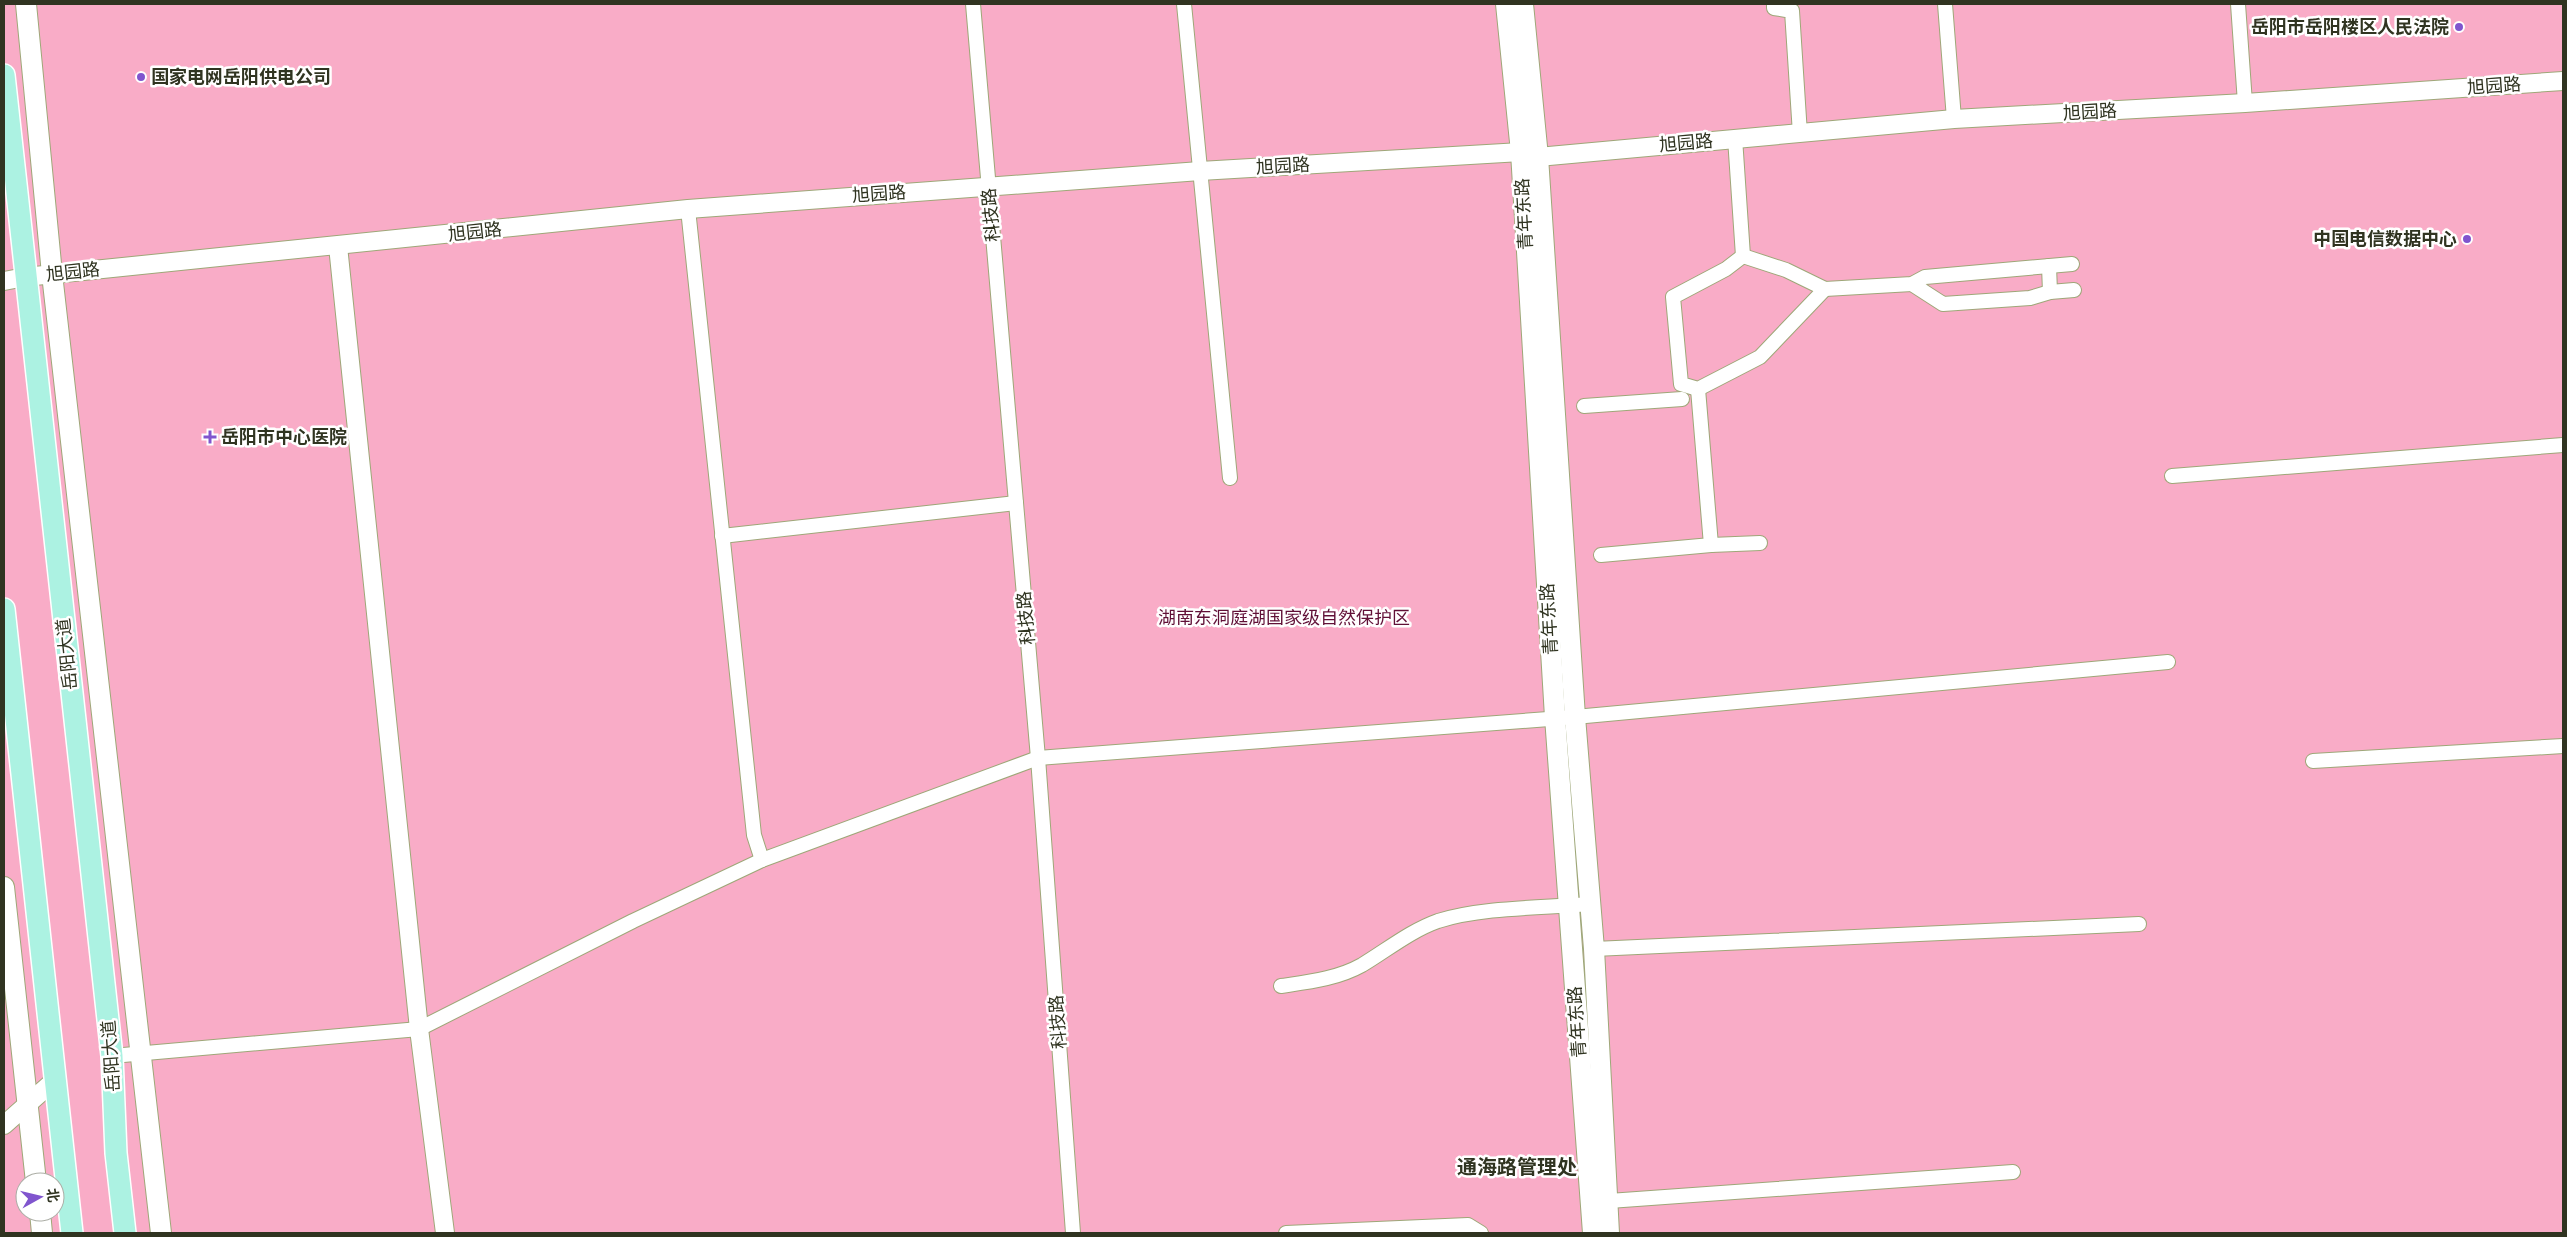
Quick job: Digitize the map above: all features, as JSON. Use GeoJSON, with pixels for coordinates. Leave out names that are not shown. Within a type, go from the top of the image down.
{"type":"FeatureCollection","features":[{"type":"Feature","properties":{"kind":"main road"},"geometry":{"type":"LineString","coordinates":[[26,4],[52,274],[161,1233]]}},
{"type":"Feature","properties":{"kind":"main road","name":"青年东路"},"geometry":{"type":"LineString","coordinates":[[1506,4],[1529,155],[1594,949],[1610,1233]]}},
{"type":"Feature","properties":{"kind":"main road","name":"青年东路"},"geometry":{"type":"LineString","coordinates":[[1523,4],[1555,717],[1592,1233]]}},
{"type":"Feature","properties":{"kind":"main road","name":"岳阳大道"},"geometry":{"type":"LineString","coordinates":[[4,75],[112,1056],[116,1153],[125,1233]]}},
{"type":"Feature","properties":{"kind":"main road"},"geometry":{"type":"LineString","coordinates":[[4,608],[72,1233]]}},
{"type":"Feature","properties":{"kind":"main road"},"geometry":{"type":"LineString","coordinates":[[4,887],[35,1172]]}},
{"type":"Feature","properties":{"kind":"street","name":"科技路"},"geometry":{"type":"LineString","coordinates":[[973,4],[1038,758],[1073,1233]]}},
{"type":"Feature","properties":{"kind":"street"},"geometry":{"type":"LineString","coordinates":[[1184,4],[1230,478]]}},
{"type":"Feature","properties":{"kind":"street"},"geometry":{"type":"LineString","coordinates":[[1774,4],[1774,8],[1792,11],[1800,134]]}},
{"type":"Feature","properties":{"kind":"street"},"geometry":{"type":"LineString","coordinates":[[1945,4],[1954,119]]}},
{"type":"Feature","properties":{"kind":"street"},"geometry":{"type":"LineString","coordinates":[[2238,4],[2245,103]]}},
{"type":"Feature","properties":{"kind":"street","name":"旭园路"},"geometry":{"type":"LineString","coordinates":[[4,281],[52,274],[688,209],[1200,171],[1529,155],[1800,134],[1954,119],[2245,103],[2563,81]]}},
{"type":"Feature","properties":{"kind":"street"},"geometry":{"type":"LineString","coordinates":[[1736,138],[1742,256]]}},
{"type":"Feature","properties":{"kind":"street"},"geometry":{"type":"LineString","coordinates":[[688,209],[754,835],[762,860]]}},
{"type":"Feature","properties":{"kind":"street"},"geometry":{"type":"LineString","coordinates":[[338,246],[419,1029],[445,1233]]}},
{"type":"Feature","properties":{"kind":"street"},"geometry":{"type":"LineString","coordinates":[[1742,256],[1786,270],[1825,289],[1912,284],[1925,277],[2072,264]]}},
{"type":"Feature","properties":{"kind":"street"},"geometry":{"type":"LineString","coordinates":[[1682,399],[1673,297],[1726,269],[1742,256]]}},
{"type":"Feature","properties":{"kind":"street"},"geometry":{"type":"LineString","coordinates":[[2049,266],[2050,292]]}},
{"type":"Feature","properties":{"kind":"street"},"geometry":{"type":"LineString","coordinates":[[1912,284],[1943,304],[2030,298],[2050,292],[2074,290]]}},
{"type":"Feature","properties":{"kind":"street"},"geometry":{"type":"LineString","coordinates":[[1584,406],[1682,399],[1699,393],[1760,357],[1825,289]]}},
{"type":"Feature","properties":{"kind":"street"},"geometry":{"type":"LineString","coordinates":[[1681,384],[1699,393]]}},
{"type":"Feature","properties":{"kind":"street"},"geometry":{"type":"LineString","coordinates":[[1699,393],[1711,545]]}},
{"type":"Feature","properties":{"kind":"street"},"geometry":{"type":"LineString","coordinates":[[2172,476],[2563,445]]}},
{"type":"Feature","properties":{"kind":"street"},"geometry":{"type":"LineString","coordinates":[[722,536],[1016,503]]}},
{"type":"Feature","properties":{"kind":"street"},"geometry":{"type":"LineString","coordinates":[[1601,555],[1711,545],[1760,543]]}},
{"type":"Feature","properties":{"kind":"street"},"geometry":{"type":"LineString","coordinates":[[112,1056],[419,1029],[633,921],[762,860],[1038,758],[1555,717],[1575,717],[2168,662]]}},
{"type":"Feature","properties":{"kind":"street"},"geometry":{"type":"LineString","coordinates":[[2313,761],[2563,746]]}},
{"type":"Feature","properties":{"kind":"street"},"geometry":{"type":"LineString","coordinates":[[1281,986],[1321,980],[1360,966],[1404,937],[1438,922],[1469,914],[1590,904]]}},
{"type":"Feature","properties":{"kind":"street"},"geometry":{"type":"LineString","coordinates":[[1594,949],[2140,924]]}},
{"type":"Feature","properties":{"kind":"street"},"geometry":{"type":"LineString","coordinates":[[4,1125],[56,1079]]}},
{"type":"Feature","properties":{"kind":"street"},"geometry":{"type":"LineString","coordinates":[[1609,1200],[2012,1172]]}},
{"type":"Feature","properties":{"kind":"street"},"geometry":{"type":"LineString","coordinates":[[1286,1233],[1468,1225],[1481,1233]]}},
{"type":"Feature","properties":{"kind":"street"},"geometry":{"type":"LineString","coordinates":[[1592,1233],[1610,1233]]}},
{"type":"Feature","properties":{"kind":"green space","name":"湖南东洞庭湖国家级自然保护区"},"geometry":{"type":"Polygon","coordinates":[[[4,4],[2563,4],[2563,1233],[4,1233],[4,4]]]}},
{"type":"Feature","properties":{"kind":"place","name":"岳阳市岳阳楼区人民法院"},"geometry":{"type":"Point","coordinates":[2459,27]}},
{"type":"Feature","properties":{"kind":"place","name":"国家电网岳阳供电公司"},"geometry":{"type":"Point","coordinates":[141,77]}},
{"type":"Feature","properties":{"kind":"place","name":"中国电信数据中心"},"geometry":{"type":"Point","coordinates":[2467,239]}},
{"type":"Feature","properties":{"kind":"place","name":"岳阳市中心医院"},"geometry":{"type":"Point","coordinates":[210,437]}},
{"type":"Feature","properties":{"kind":"district","name":"通海路管理处"},"geometry":{"type":"Point","coordinates":[1517,1167]}}]}
